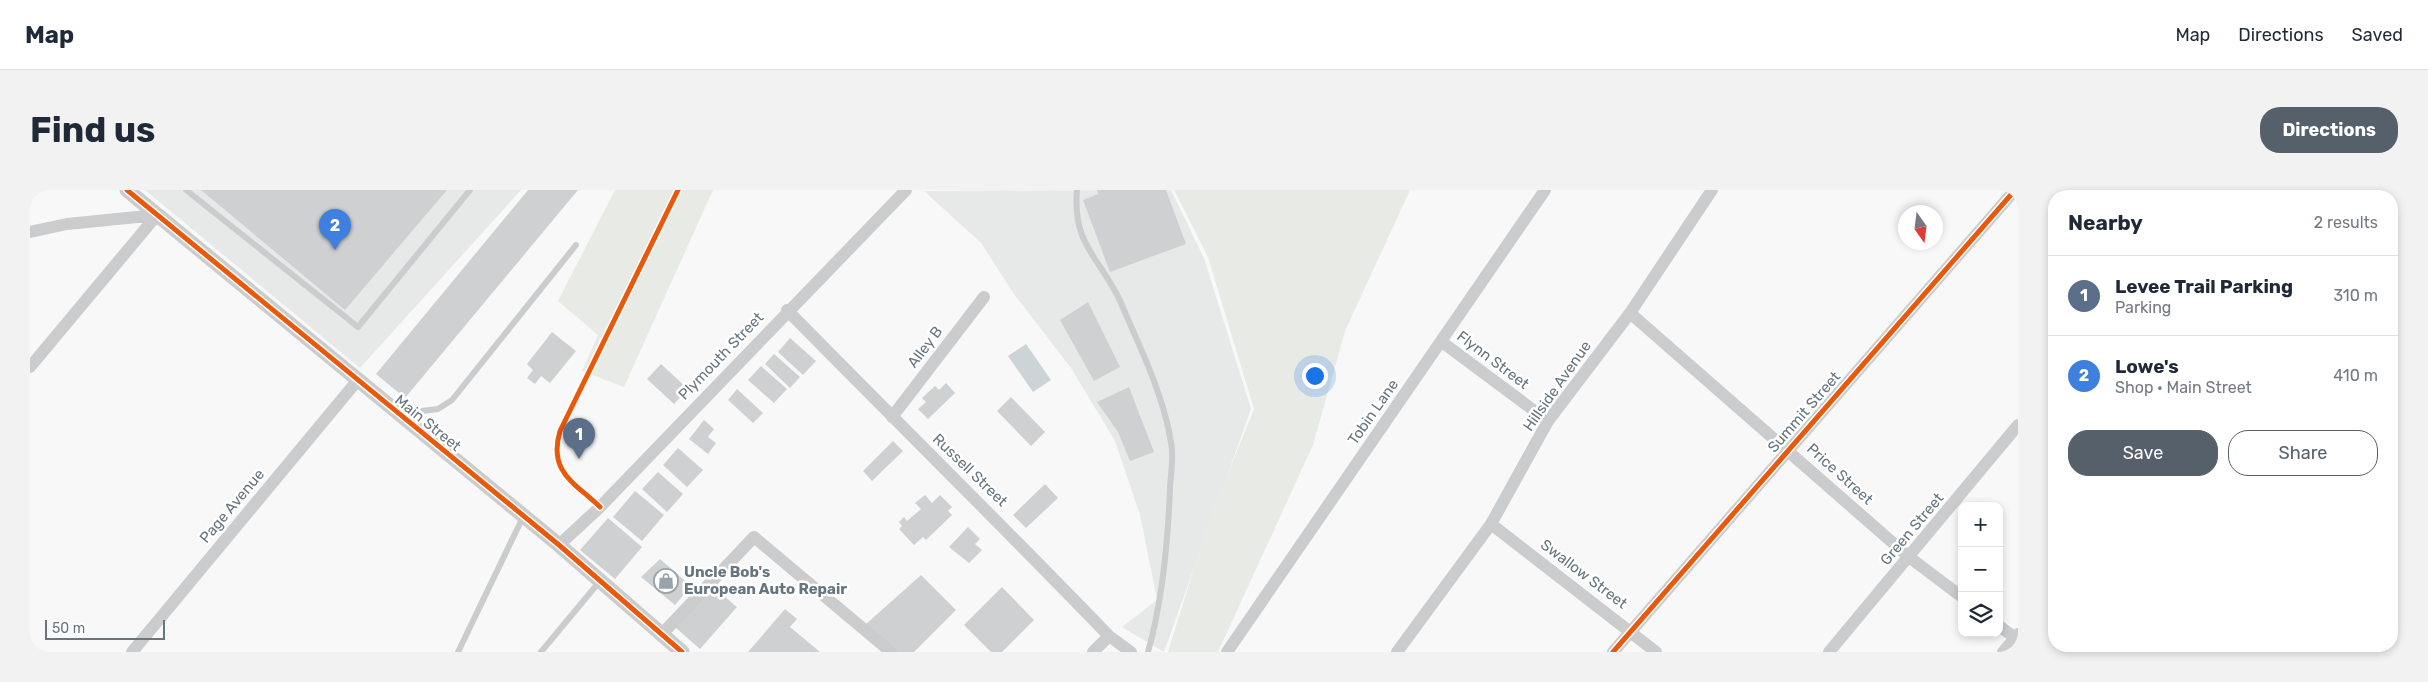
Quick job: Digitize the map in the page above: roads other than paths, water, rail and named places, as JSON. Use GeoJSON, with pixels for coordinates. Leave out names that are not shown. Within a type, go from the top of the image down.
{"type":"FeatureCollection","features":[{"type":"Feature","properties":{"kind":"street","name":"Main Street"},"geometry":{"type":"LineString","coordinates":[[126,190],[411,426],[559,545],[682,652]]}},
{"type":"Feature","properties":{"kind":"street","name":"Tobin Lane"},"geometry":{"type":"LineString","coordinates":[[1227,652],[1545,190]]}},
{"type":"Feature","properties":{"kind":"street","name":"Hillside Avenue"},"geometry":{"type":"LineString","coordinates":[[1398,652],[1491,524],[1548,422],[1630,313],[1712,190]]}},
{"type":"Feature","properties":{"kind":"street","name":"Summit Street"},"geometry":{"type":"LineString","coordinates":[[1613,652],[2015,190]]}},
{"type":"Feature","properties":{"kind":"street","name":"Plymouth Street"},"geometry":{"type":"LineString","coordinates":[[559,545],[600,507],[900,192]]}},
{"type":"Feature","properties":{"kind":"street"},"geometry":{"type":"LineString","coordinates":[[30,232],[67,224],[156,215]]}},
{"type":"Feature","properties":{"kind":"street"},"geometry":{"type":"LineString","coordinates":[[30,367],[156,215]]}},
{"type":"Feature","properties":{"kind":"street","name":"Alley B"},"geometry":{"type":"LineString","coordinates":[[892,417],[984,297]]}},
{"type":"Feature","properties":{"kind":"street","name":"Russell Street"},"geometry":{"type":"LineString","coordinates":[[787,310],[892,417],[985,507],[1109,636],[1131,652]]}},
{"type":"Feature","properties":{"kind":"street","name":"Price Street"},"geometry":{"type":"LineString","coordinates":[[1630,313],[1910,557],[1958,594]]}},
{"type":"Feature","properties":{"kind":"street","name":"Flynn Street"},"geometry":{"type":"LineString","coordinates":[[1442,342],[1548,422]]}},
{"type":"Feature","properties":{"kind":"street","name":"Page Avenue"},"geometry":{"type":"LineString","coordinates":[[132,652],[357,381]]}},
{"type":"Feature","properties":{"kind":"street","name":"Green Street"},"geometry":{"type":"LineString","coordinates":[[1829,652],[2018,425]]}},
{"type":"Feature","properties":{"kind":"street","name":"Swallow Street"},"geometry":{"type":"LineString","coordinates":[[1491,524],[1631,630],[1656,652]]}},
{"type":"Feature","properties":{"kind":"street"},"geometry":{"type":"LineString","coordinates":[[662,634],[754,537],[891,652]]}},
{"type":"Feature","properties":{"kind":"street"},"geometry":{"type":"LineString","coordinates":[[2003,628],[2017,637],[2003,652]]}},
{"type":"Feature","properties":{"kind":"street"},"geometry":{"type":"LineString","coordinates":[[1093,652],[1109,636]]}},
{"type":"Feature","properties":{"kind":"lane"},"geometry":{"type":"LineString","coordinates":[[186,190],[358,328],[470,190]]}},
{"type":"Feature","properties":{"kind":"lane"},"geometry":{"type":"LineString","coordinates":[[1078,190],[1076,209],[1081,237],[1117,295],[1163,403],[1172,444],[1168,524],[1155,627],[1148,652]]}},
{"type":"Feature","properties":{"kind":"lane"},"geometry":{"type":"LineString","coordinates":[[411,426],[422,411],[438,409],[452,400],[576,245]]}},
{"type":"Feature","properties":{"kind":"lane"},"geometry":{"type":"LineString","coordinates":[[458,652],[523,517]]}},
{"type":"Feature","properties":{"kind":"lane"},"geometry":{"type":"LineString","coordinates":[[541,652],[600,581]]}},
{"type":"Feature","properties":{"kind":"place","name":"Lowe's"},"geometry":{"type":"Point","coordinates":[335,250]}},
{"type":"Feature","properties":{"kind":"place","name":"Levee Trail Parking"},"geometry":{"type":"Point","coordinates":[579,459]}},
{"type":"Feature","properties":{"kind":"place","name":"Uncle Bob's European Auto Repair"},"geometry":{"type":"Point","coordinates":[666,581]}}]}
